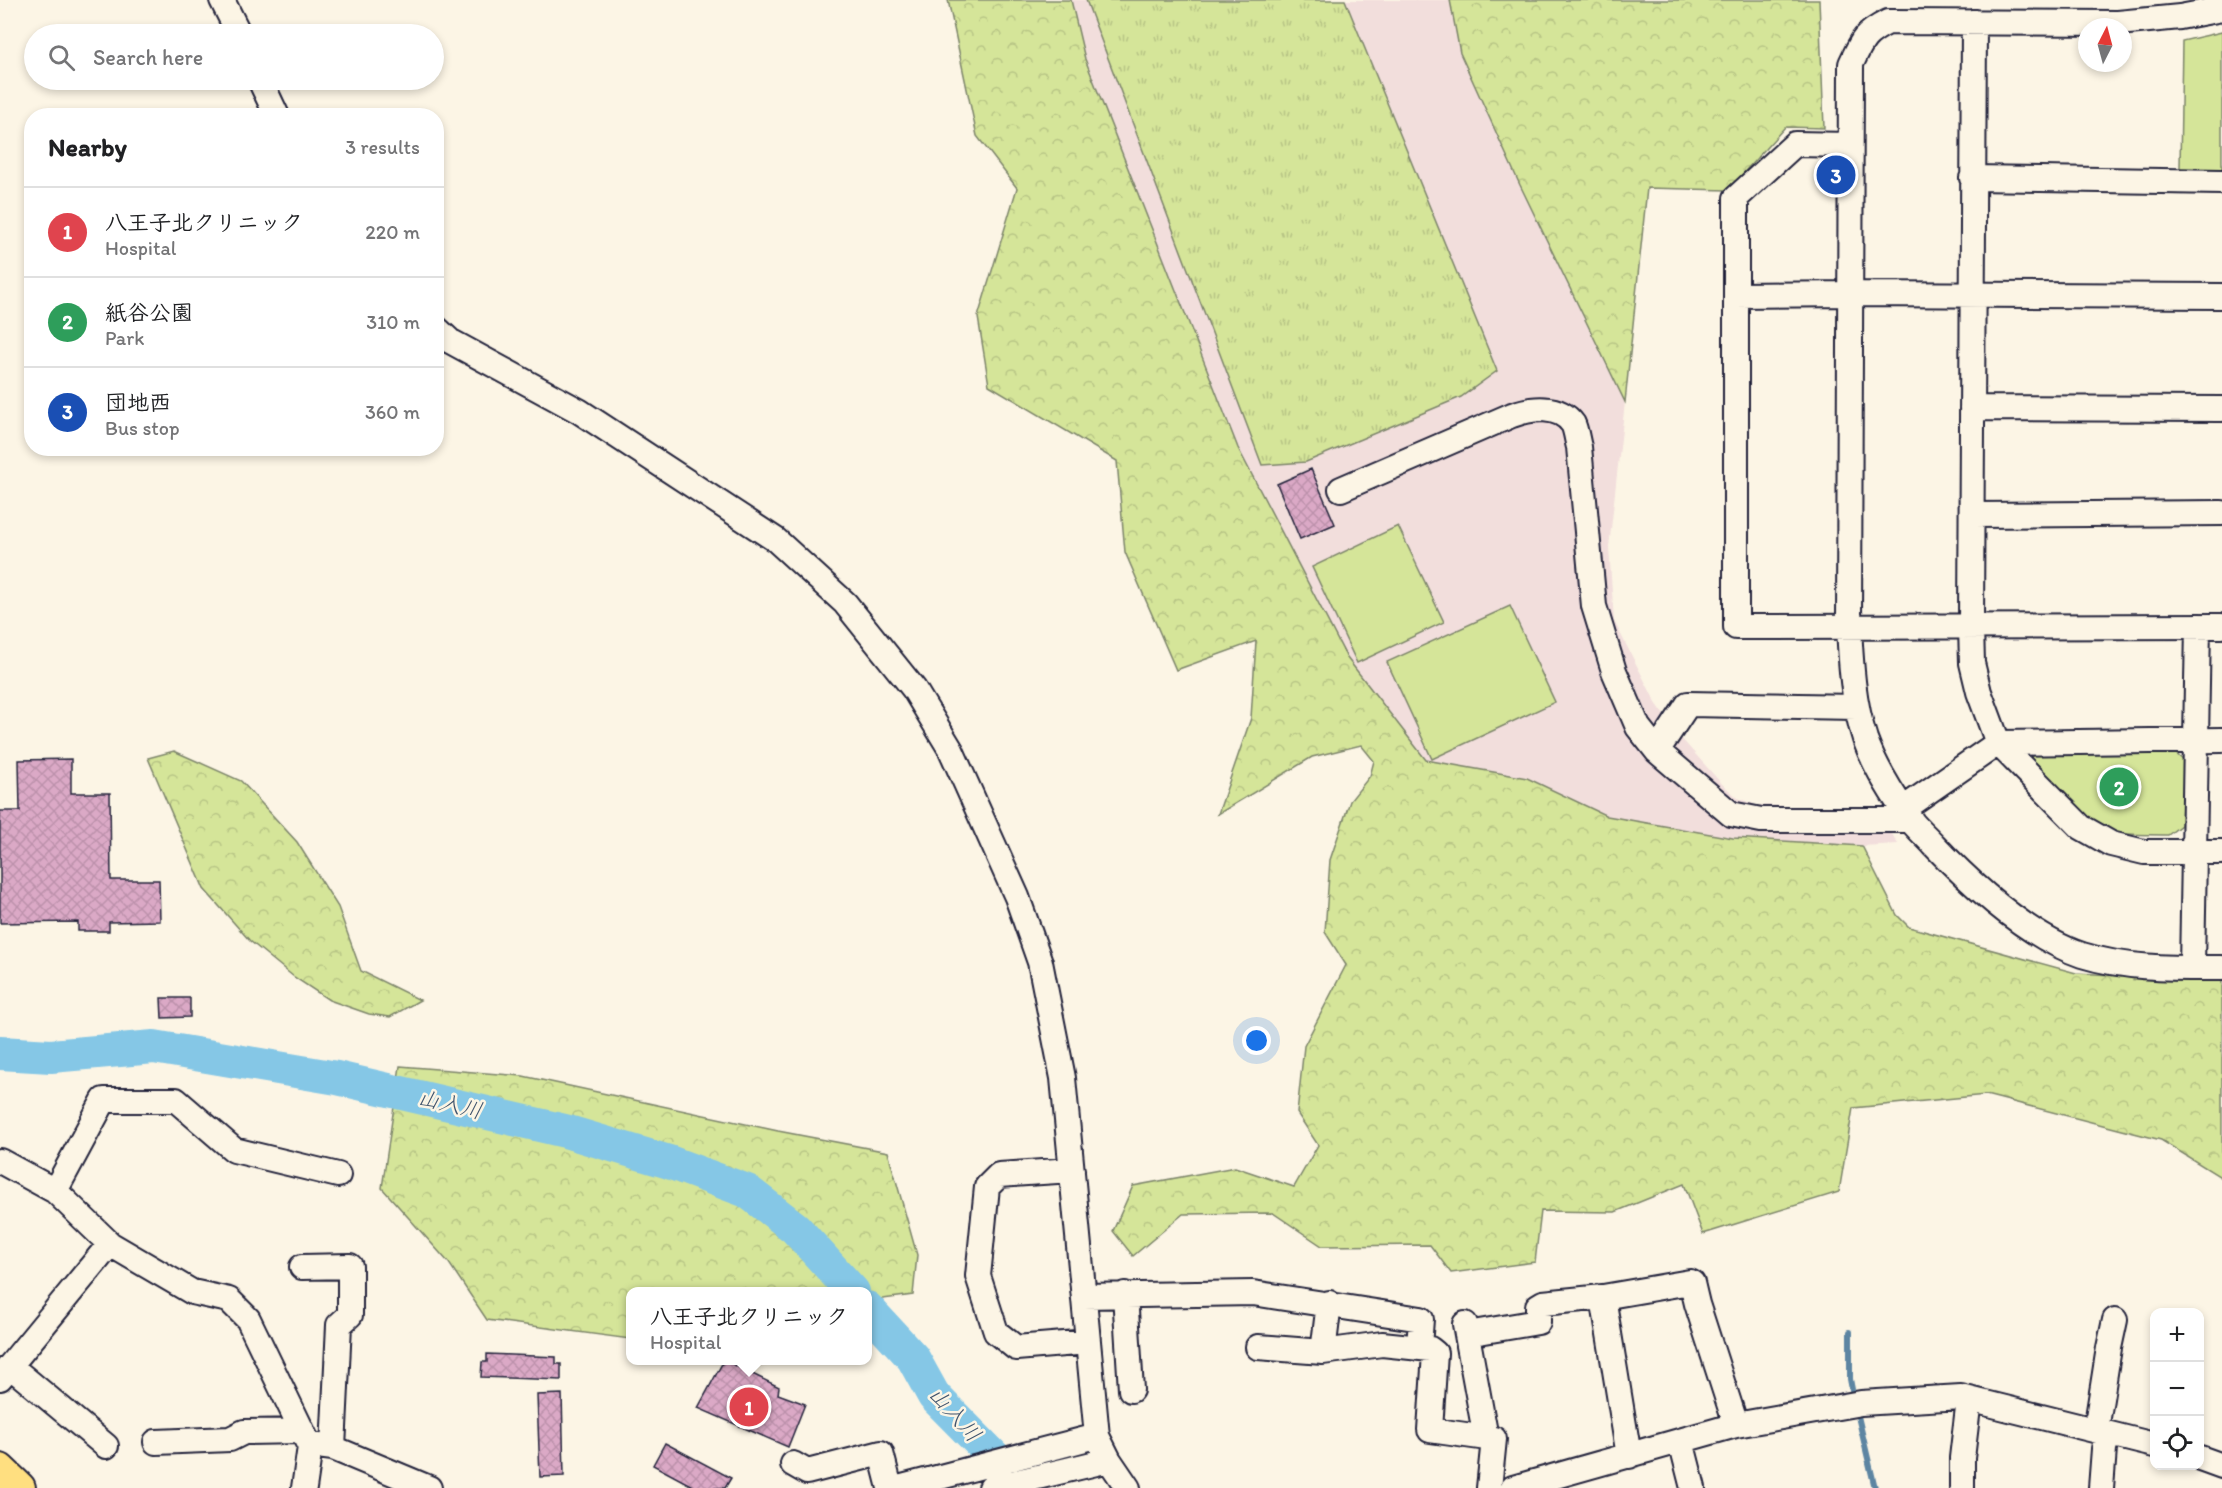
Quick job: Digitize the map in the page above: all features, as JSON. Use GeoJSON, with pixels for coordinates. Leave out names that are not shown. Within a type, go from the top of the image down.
{"type":"FeatureCollection","features":[{"type":"Feature","properties":{"kind":"main road"},"geometry":{"type":"LineString","coordinates":[[0,1470],[19,1488]]}},
{"type":"Feature","properties":{"kind":"street"},"geometry":{"type":"LineString","coordinates":[[222,0],[234,24]]}},
{"type":"Feature","properties":{"kind":"street"},"geometry":{"type":"LineString","coordinates":[[2222,9],[2180,17],[2118,23],[1888,22],[1869,32],[1860,44],[1851,64],[1852,294],[1849,627],[1856,707],[1870,749],[1907,815],[1975,885],[2044,937],[2082,955],[2132,966],[2222,968]]}},
{"type":"Feature","properties":{"kind":"street"},"geometry":{"type":"LineString","coordinates":[[1974,22],[1971,627],[1972,663],[1979,692],[1998,743],[2081,827],[2111,844],[2144,852],[2222,852]]}},
{"type":"Feature","properties":{"kind":"street"},"geometry":{"type":"LineString","coordinates":[[265,90],[273,108]]}},
{"type":"Feature","properties":{"kind":"street"},"geometry":{"type":"LineString","coordinates":[[1850,145],[1795,144],[1736,198],[1736,627],[2222,626]]}},
{"type":"Feature","properties":{"kind":"street"},"geometry":{"type":"LineString","coordinates":[[1972,178],[2222,182]]}},
{"type":"Feature","properties":{"kind":"street"},"geometry":{"type":"LineString","coordinates":[[1736,295],[2222,296]]}},
{"type":"Feature","properties":{"kind":"street"},"geometry":{"type":"LineString","coordinates":[[444,335],[450,341],[579,411],[776,540],[845,603],[915,689],[951,750],[1017,897],[1040,962],[1063,1078],[1097,1436],[1109,1460],[1128,1488]]}},
{"type":"Feature","properties":{"kind":"street"},"geometry":{"type":"LineString","coordinates":[[1341,489],[1531,408],[1562,413],[1574,426],[1579,447],[1594,606],[1614,671],[1638,727],[1657,751],[1731,814],[1761,820],[1907,815],[1998,743],[2222,741]]}},
{"type":"Feature","properties":{"kind":"street"},"geometry":{"type":"LineString","coordinates":[[1972,408],[2222,409]]}},
{"type":"Feature","properties":{"kind":"street"},"geometry":{"type":"LineString","coordinates":[[1973,515],[2222,513]]}},
{"type":"Feature","properties":{"kind":"street"},"geometry":{"type":"LineString","coordinates":[[2192,968],[2198,626]]}},
{"type":"Feature","properties":{"kind":"street"},"geometry":{"type":"LineString","coordinates":[[1657,751],[1688,704],[1856,707]]}},
{"type":"Feature","properties":{"kind":"street"},"geometry":{"type":"LineString","coordinates":[[55,1191],[104,1100],[176,1100],[234,1150],[338,1175]]}},
{"type":"Feature","properties":{"kind":"street"},"geometry":{"type":"LineString","coordinates":[[0,1161],[55,1191],[110,1244],[192,1292],[229,1300],[248,1319],[315,1442]]}},
{"type":"Feature","properties":{"kind":"street"},"geometry":{"type":"LineString","coordinates":[[1072,1170],[999,1175],[987,1187],[978,1276],[996,1332],[1016,1348],[1088,1342]]}},
{"type":"Feature","properties":{"kind":"street"},"geometry":{"type":"LineString","coordinates":[[106,1446],[5,1372],[110,1244]]}},
{"type":"Feature","properties":{"kind":"street"},"geometry":{"type":"LineString","coordinates":[[302,1267],[350,1266],[350,1315],[339,1325],[304,1488]]}},
{"type":"Feature","properties":{"kind":"street"},"geometry":{"type":"LineString","coordinates":[[1486,1438],[1466,1329],[1538,1322],[1538,1306],[1543,1303],[1602,1297],[1690,1282],[1736,1425]]}},
{"type":"Feature","properties":{"kind":"street"},"geometry":{"type":"LineString","coordinates":[[1084,1296],[1253,1293],[1329,1303],[1378,1314],[1421,1319],[1419,1347]]}},
{"type":"Feature","properties":{"kind":"street"},"geometry":{"type":"LineString","coordinates":[[1125,1294],[1131,1390]]}},
{"type":"Feature","properties":{"kind":"street"},"geometry":{"type":"LineString","coordinates":[[1602,1297],[1629,1456]]}},
{"type":"Feature","properties":{"kind":"street"},"geometry":{"type":"LineString","coordinates":[[1323,1352],[1329,1303]]}},
{"type":"Feature","properties":{"kind":"street"},"geometry":{"type":"LineString","coordinates":[[2102,1488],[2104,1449],[2102,1432],[2109,1348],[2115,1320]]}},
{"type":"Feature","properties":{"kind":"street"},"geometry":{"type":"LineString","coordinates":[[1258,1347],[1323,1352],[1382,1344],[1430,1349],[1436,1353],[1430,1430],[1494,1439],[1489,1488]]}},
{"type":"Feature","properties":{"kind":"street"},"geometry":{"type":"LineString","coordinates":[[1512,1488],[1736,1425],[1861,1403],[1961,1397],[2150,1444]]}},
{"type":"Feature","properties":{"kind":"street"},"geometry":{"type":"LineString","coordinates":[[1962,1488],[1962,1458],[1969,1399]]}},
{"type":"Feature","properties":{"kind":"street"},"geometry":{"type":"LineString","coordinates":[[156,1442],[230,1439],[244,1432],[315,1442],[429,1488]]}},
{"type":"Feature","properties":{"kind":"street"},"geometry":{"type":"LineString","coordinates":[[898,1488],[1097,1436]]}},
{"type":"Feature","properties":{"kind":"street"},"geometry":{"type":"LineString","coordinates":[[1681,1442],[1693,1488]]}},
{"type":"Feature","properties":{"kind":"street"},"geometry":{"type":"LineString","coordinates":[[793,1464],[807,1472],[881,1453],[890,1488]]}},
{"type":"Feature","properties":{"kind":"street"},"geometry":{"type":"LineString","coordinates":[[991,1488],[1109,1460]]}},
{"type":"Feature","properties":{"kind":"street"},"geometry":{"type":"LineString","coordinates":[[2204,1460],[2222,1466]]}},
{"type":"Feature","properties":{"kind":"shaded area"},"geometry":{"type":"Polygon","coordinates":[[[1071,0],[1450,0],[1460,53],[1625,402],[1609,547],[1614,621],[1656,703],[1680,737],[1722,784],[1738,798],[1756,805],[1877,809],[1898,844],[1862,846],[1733,838],[1607,816],[1527,778],[1426,760],[1347,658],[1238,448],[1085,59],[1071,0]]]}},
{"type":"Feature","properties":{"kind":"green space"},"geometry":{"type":"Polygon","coordinates":[[[948,0],[1071,0],[1085,59],[1238,448],[1347,658],[1426,760],[1527,778],[1607,816],[1733,838],[1862,846],[1897,915],[1909,927],[2076,973],[2222,981],[2222,1178],[2161,1140],[1986,1095],[1853,1108],[1839,1192],[1703,1234],[1684,1184],[1615,1212],[1541,1211],[1535,1262],[1451,1273],[1430,1245],[1322,1246],[1273,1213],[1183,1214],[1133,1256],[1113,1231],[1133,1186],[1235,1167],[1294,1187],[1318,1145],[1297,1113],[1304,1046],[1346,965],[1325,932],[1330,860],[1350,801],[1370,776],[1374,761],[1361,745],[1312,757],[1218,814],[1251,718],[1256,641],[1176,670],[1125,552],[1117,461],[989,385],[978,317],[1017,188],[977,136],[948,0]]]}},
{"type":"Feature","properties":{"kind":"green space"},"geometry":{"type":"Polygon","coordinates":[[[1086,0],[1345,0],[1497,371],[1461,397],[1306,462],[1262,465],[1086,0]]]}},
{"type":"Feature","properties":{"kind":"green space"},"geometry":{"type":"Polygon","coordinates":[[[1450,0],[1819,0],[1824,128],[1785,127],[1728,190],[1647,188],[1625,402],[1520,185],[1460,53],[1450,0]]]}},
{"type":"Feature","properties":{"kind":"green space"},"geometry":{"type":"Polygon","coordinates":[[[2222,32],[2222,169],[2180,169],[2182,41],[2222,32]]]}},
{"type":"Feature","properties":{"kind":"green space"},"geometry":{"type":"Polygon","coordinates":[[[1398,526],[1444,622],[1357,663],[1312,567],[1398,526]]]}},
{"type":"Feature","properties":{"kind":"green space"},"geometry":{"type":"Polygon","coordinates":[[[1510,606],[1555,702],[1432,759],[1387,662],[1510,606]]]}},
{"type":"Feature","properties":{"kind":"green space"},"geometry":{"type":"Polygon","coordinates":[[[2036,750],[2174,752],[2184,761],[2181,825],[2168,835],[2126,834],[2102,828],[2091,821],[2028,761],[2036,750]]]}},
{"type":"Feature","properties":{"kind":"green space"},"geometry":{"type":"Polygon","coordinates":[[[174,751],[241,781],[297,842],[338,907],[361,971],[420,1000],[390,1017],[369,1014],[329,1000],[294,977],[250,941],[204,889],[148,758],[174,751]]]}},
{"type":"Feature","properties":{"kind":"green space"},"geometry":{"type":"Polygon","coordinates":[[[400,1066],[523,1076],[778,1131],[888,1152],[917,1255],[913,1295],[872,1300],[872,1287],[626,1287],[626,1338],[487,1320],[449,1263],[382,1188],[400,1066]]]}},
{"type":"Feature","properties":{"kind":"building"},"geometry":{"type":"Polygon","coordinates":[[[1311,469],[1335,524],[1300,539],[1277,484],[1311,469]]]}},
{"type":"Feature","properties":{"kind":"building"},"geometry":{"type":"Polygon","coordinates":[[[71,759],[71,793],[110,793],[111,880],[159,880],[160,921],[109,922],[109,931],[78,931],[78,922],[0,923],[0,811],[20,811],[19,760],[71,759]]]}},
{"type":"Feature","properties":{"kind":"building"},"geometry":{"type":"Polygon","coordinates":[[[161,998],[190,998],[190,1017],[162,1018],[161,998]]]}},
{"type":"Feature","properties":{"kind":"building"},"geometry":{"type":"Polygon","coordinates":[[[487,1354],[556,1357],[556,1364],[561,1364],[561,1380],[481,1377],[482,1362],[487,1362],[487,1354]]]}},
{"type":"Feature","properties":{"kind":"building"},"geometry":{"type":"Polygon","coordinates":[[[721,1365],[734,1365],[779,1387],[778,1394],[805,1404],[788,1447],[698,1408],[721,1365]]]}},
{"type":"Feature","properties":{"kind":"building"},"geometry":{"type":"Polygon","coordinates":[[[562,1394],[564,1476],[540,1477],[537,1395],[562,1394]]]}},
{"type":"Feature","properties":{"kind":"building"},"geometry":{"type":"Polygon","coordinates":[[[665,1443],[731,1478],[725,1488],[696,1488],[653,1465],[665,1443]]]}},
{"type":"Feature","properties":{"kind":"waterway","name":"山入川"},"geometry":{"type":"LineString","coordinates":[[0,1053],[51,1056],[154,1047],[337,1078],[565,1131],[669,1162],[747,1191],[795,1228],[848,1287]]}},
{"type":"Feature","properties":{"kind":"waterway","name":"山入川"},"geometry":{"type":"LineString","coordinates":[[872,1313],[913,1358],[934,1396],[1023,1486]]}},
{"type":"Feature","properties":{"kind":"waterway"},"geometry":{"type":"LineString","coordinates":[[1850,1332],[1850,1379],[1854,1400]]}},
{"type":"Feature","properties":{"kind":"waterway"},"geometry":{"type":"LineString","coordinates":[[1857,1412],[1875,1488]]}},
{"type":"Feature","properties":{"kind":"place","name":"団地西"},"geometry":{"type":"Point","coordinates":[1836,175]}},
{"type":"Feature","properties":{"kind":"place","name":"紙谷公園"},"geometry":{"type":"Point","coordinates":[2119,787]}},
{"type":"Feature","properties":{"kind":"place","name":"八王子北クリニック"},"geometry":{"type":"Point","coordinates":[749,1407]}}]}
